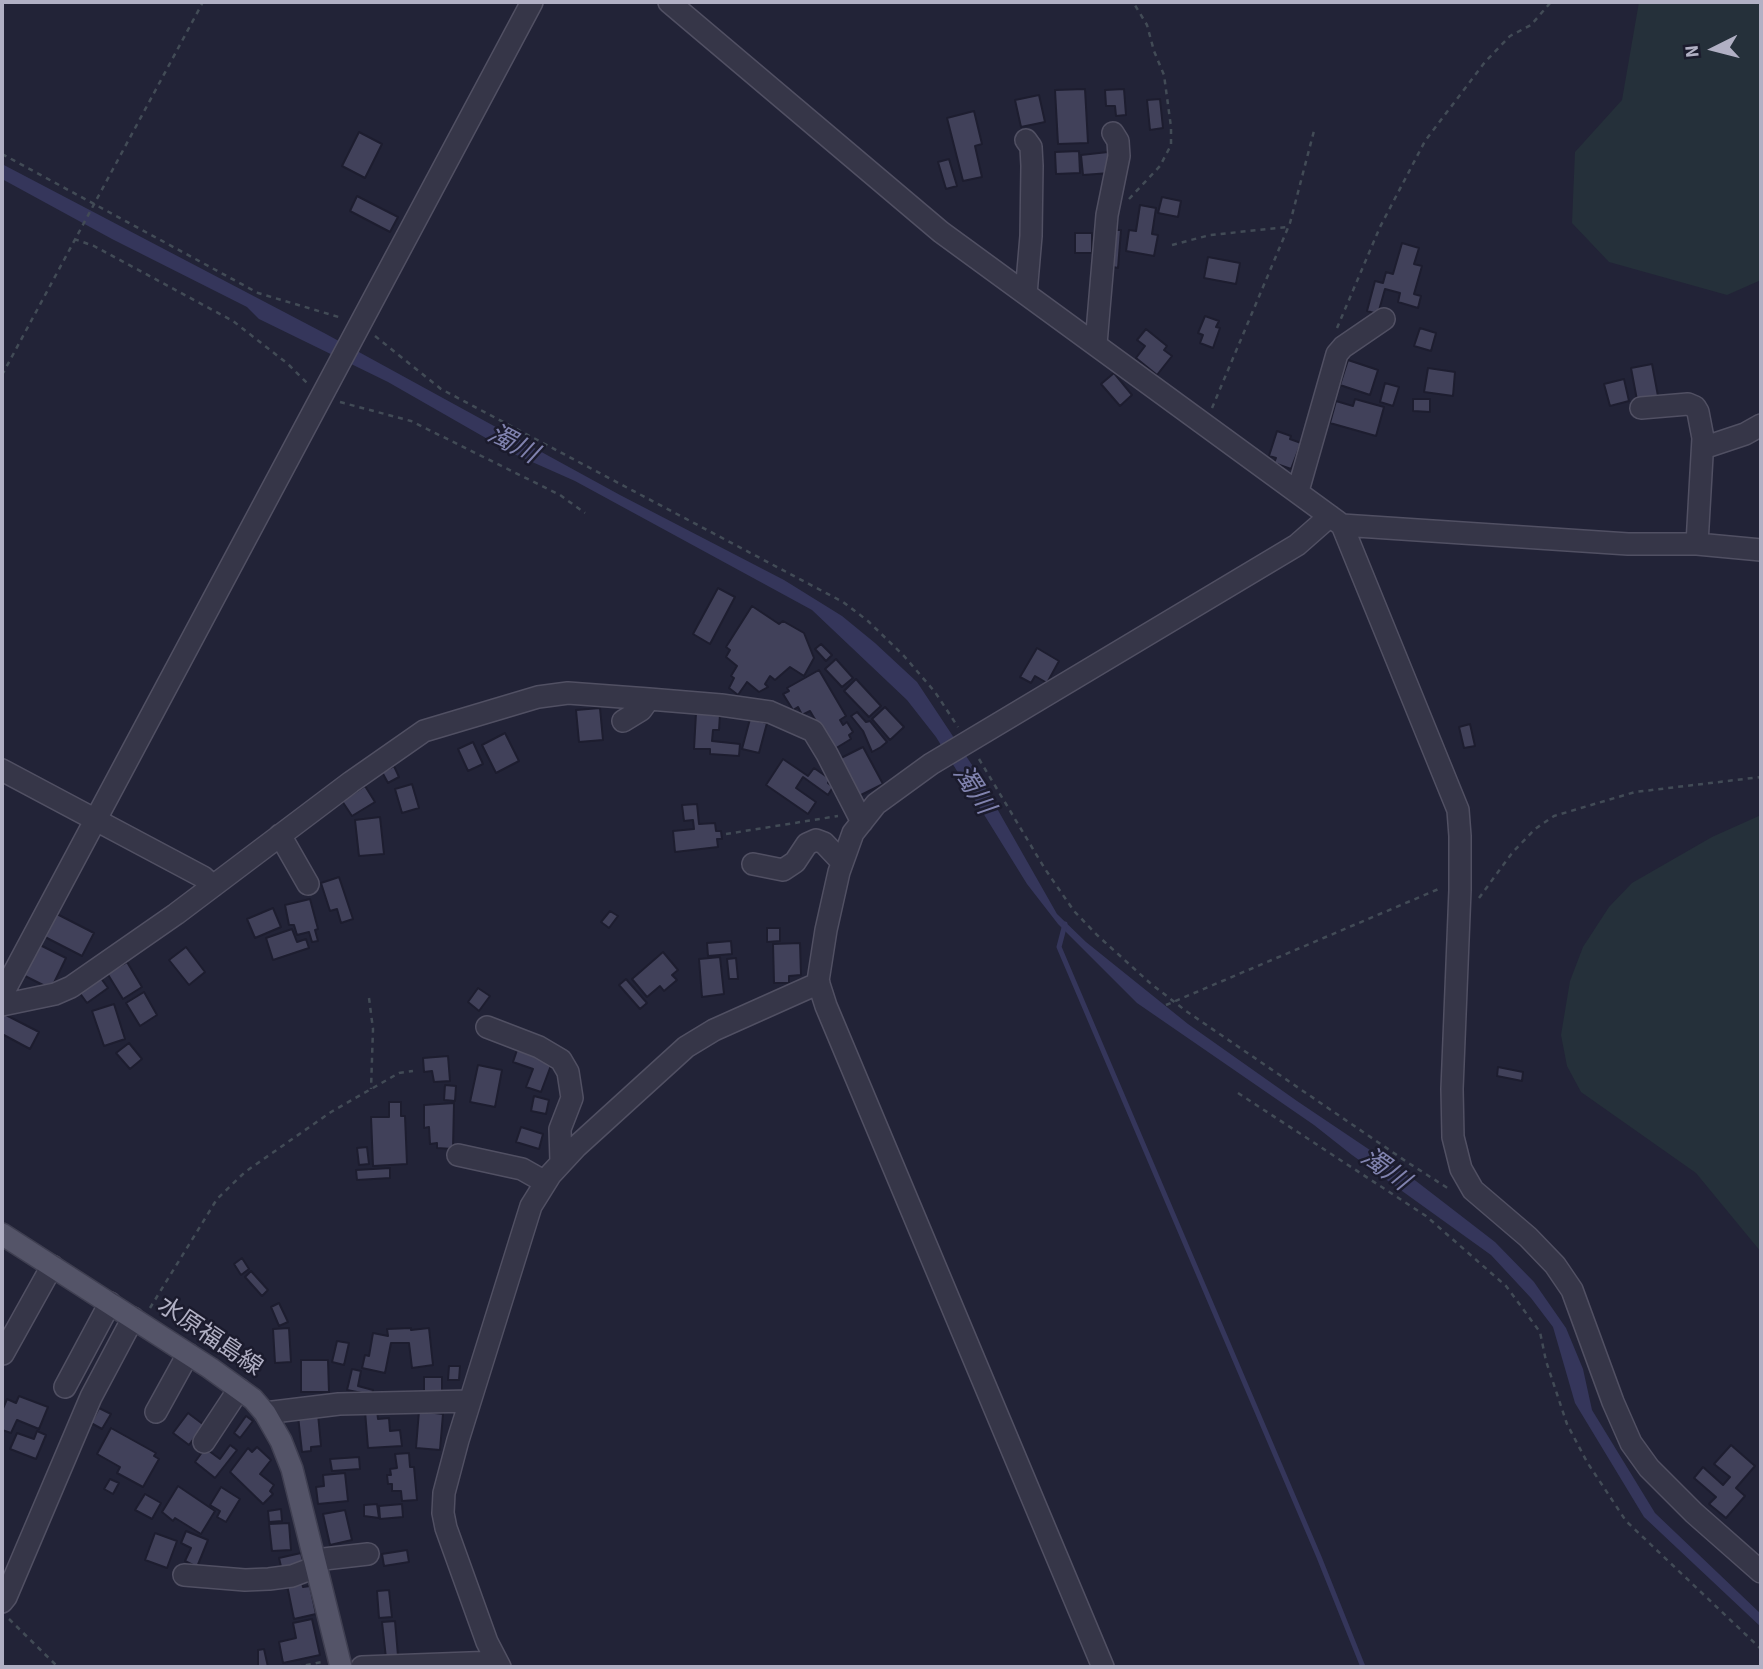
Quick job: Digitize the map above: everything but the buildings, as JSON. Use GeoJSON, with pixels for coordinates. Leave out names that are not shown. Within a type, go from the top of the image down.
{"type":"FeatureCollection","features":[{"type":"Feature","properties":{"kind":"main road","name":"水原福島線"},"geometry":{"type":"LineString","coordinates":[[5,1241],[52,1266],[137,1320],[253,1399],[265,1413],[281,1441],[292,1469],[340,1663]]}},
{"type":"Feature","properties":{"kind":"street"},"geometry":{"type":"LineString","coordinates":[[2,995],[532,2]]}},
{"type":"Feature","properties":{"kind":"street"},"geometry":{"type":"LineString","coordinates":[[669,2],[941,232],[1336,520],[1458,810],[1460,880],[1452,1089],[1453,1138],[1461,1169],[1473,1190],[1528,1237],[1555,1265],[1572,1290],[1612,1402],[1631,1443],[1649,1468],[1694,1513],[1761,1572]]}},
{"type":"Feature","properties":{"kind":"street"},"geometry":{"type":"LineString","coordinates":[[1096,344],[1107,215],[1119,156],[1118,141],[1113,132]]}},
{"type":"Feature","properties":{"kind":"street"},"geometry":{"type":"LineString","coordinates":[[1026,140],[1031,146],[1032,166],[1031,236],[1026,294]]}},
{"type":"Feature","properties":{"kind":"street"},"geometry":{"type":"LineString","coordinates":[[1298,491],[1336,358],[1343,347],[1384,319]]}},
{"type":"Feature","properties":{"kind":"street"},"geometry":{"type":"LineString","coordinates":[[1641,408],[1692,405],[1700,418],[1703,448],[1698,544]]}},
{"type":"Feature","properties":{"kind":"street"},"geometry":{"type":"LineString","coordinates":[[1703,448],[1745,434],[1761,425]]}},
{"type":"Feature","properties":{"kind":"street"},"geometry":{"type":"LineString","coordinates":[[1102,1667],[825,1006],[819,983],[826,930],[842,862],[860,818],[931,764],[1336,520],[1628,544],[1698,544],[1761,550]]}},
{"type":"Feature","properties":{"kind":"street"},"geometry":{"type":"LineString","coordinates":[[2,1005],[63,992],[213,886],[402,744],[424,731],[538,697],[568,694],[649,699],[770,712],[813,731],[860,818]]}},
{"type":"Feature","properties":{"kind":"street"},"geometry":{"type":"LineString","coordinates":[[623,721],[641,710],[649,699]]}},
{"type":"Feature","properties":{"kind":"street"},"geometry":{"type":"LineString","coordinates":[[2,770],[203,877],[213,886]]}},
{"type":"Feature","properties":{"kind":"street"},"geometry":{"type":"LineString","coordinates":[[281,835],[307,884]]}},
{"type":"Feature","properties":{"kind":"street"},"geometry":{"type":"LineString","coordinates":[[753,864],[783,870],[795,862],[807,844],[816,839],[824,843],[842,862]]}},
{"type":"Feature","properties":{"kind":"street"},"geometry":{"type":"LineString","coordinates":[[362,1667],[498,1665],[443,1513],[444,1493],[531,1206],[545,1182],[561,1162],[685,1047],[714,1030],[819,983]]}},
{"type":"Feature","properties":{"kind":"street"},"geometry":{"type":"LineString","coordinates":[[487,1027],[539,1047],[561,1060],[568,1072],[572,1098],[560,1129],[561,1162]]}},
{"type":"Feature","properties":{"kind":"street"},"geometry":{"type":"LineString","coordinates":[[458,1155],[522,1169],[545,1182]]}},
{"type":"Feature","properties":{"kind":"street"},"geometry":{"type":"LineString","coordinates":[[3,1354],[52,1266]]}},
{"type":"Feature","properties":{"kind":"street"},"geometry":{"type":"LineString","coordinates":[[91,1397],[55,1387],[110,1303]]}},
{"type":"Feature","properties":{"kind":"street"},"geometry":{"type":"LineString","coordinates":[[2,1602],[91,1397],[137,1320]]}},
{"type":"Feature","properties":{"kind":"street"},"geometry":{"type":"LineString","coordinates":[[156,1412],[188,1354]]}},
{"type":"Feature","properties":{"kind":"street"},"geometry":{"type":"LineString","coordinates":[[204,1442],[239,1389]]}},
{"type":"Feature","properties":{"kind":"street"},"geometry":{"type":"LineString","coordinates":[[265,1413],[340,1404],[470,1401]]}},
{"type":"Feature","properties":{"kind":"street"},"geometry":{"type":"LineString","coordinates":[[184,1574],[245,1580],[269,1579],[292,1576],[316,1564],[368,1555]]}},
{"type":"Feature","properties":{"kind":"path"},"geometry":{"type":"LineString","coordinates":[[2,375],[203,2]]}},
{"type":"Feature","properties":{"kind":"path"},"geometry":{"type":"LineString","coordinates":[[1107,215],[1124,205],[1160,166],[1171,145],[1164,75],[1147,25],[1133,2]]}},
{"type":"Feature","properties":{"kind":"path"},"geometry":{"type":"LineString","coordinates":[[1336,358],[1332,346],[1340,319],[1380,227],[1425,141],[1485,62],[1510,36],[1531,25],[1551,2]]}},
{"type":"Feature","properties":{"kind":"path"},"geometry":{"type":"LineString","coordinates":[[1205,424],[1288,227],[1315,127]]}},
{"type":"Feature","properties":{"kind":"path"},"geometry":{"type":"LineString","coordinates":[[2,154],[258,293],[358,326]]}},
{"type":"Feature","properties":{"kind":"path"},"geometry":{"type":"LineString","coordinates":[[1172,245],[1210,235],[1288,227]]}},
{"type":"Feature","properties":{"kind":"path"},"geometry":{"type":"LineString","coordinates":[[1458,930],[1512,853],[1535,829],[1554,816],[1634,792],[1761,777]]}},
{"type":"Feature","properties":{"kind":"path"},"geometry":{"type":"LineString","coordinates":[[726,834],[860,818]]}},
{"type":"Feature","properties":{"kind":"path"},"geometry":{"type":"LineString","coordinates":[[1166,1005],[1460,880]]}},
{"type":"Feature","properties":{"kind":"path"},"geometry":{"type":"LineString","coordinates":[[369,998],[373,1029],[371,1089]]}},
{"type":"Feature","properties":{"kind":"path"},"geometry":{"type":"LineString","coordinates":[[137,1320],[217,1199],[245,1172],[331,1112],[400,1073],[413,1071]]}},
{"type":"Feature","properties":{"kind":"path"},"geometry":{"type":"LineString","coordinates":[[1238,1093],[1426,1216],[1506,1286],[1540,1332],[1546,1361],[1567,1424],[1587,1462],[1626,1521],[1761,1649]]}},
{"type":"Feature","properties":{"kind":"path"},"geometry":{"type":"LineString","coordinates":[[2,1612],[58,1667]]}},
{"type":"Feature","properties":{"kind":"path"},"geometry":{"type":"LineString","coordinates":[[296,1667],[340,1663]]}},
{"type":"Feature","properties":{"kind":"shaded area"},"geometry":{"type":"Polygon","coordinates":[[[1639,2],[1761,2],[1761,280],[1727,295],[1609,262],[1572,223],[1575,152],[1622,100],[1639,2]]]}},
{"type":"Feature","properties":{"kind":"shaded area"},"geometry":{"type":"Polygon","coordinates":[[[1761,815],[1761,1252],[1696,1173],[1581,1092],[1567,1066],[1561,1035],[1570,981],[1583,947],[1609,907],[1632,883],[1712,837],[1761,815]]]}},
{"type":"Feature","properties":{"kind":"water","name":"濁川"},"geometry":{"type":"Polygon","coordinates":[[[2,164],[784,580],[842,616],[875,643],[917,682],[974,768],[1057,914],[1086,942],[1188,1024],[1416,1181],[1495,1242],[1534,1282],[1566,1328],[1583,1369],[1592,1410],[1655,1513],[1761,1614],[1761,1627],[1644,1517],[1575,1403],[1553,1327],[1531,1298],[1491,1255],[1314,1125],[1137,1003],[1058,924],[1027,884],[936,737],[907,700],[812,610],[575,481],[512,453],[388,382],[259,319],[247,307],[112,239],[2,179],[2,164]]]}},
{"type":"Feature","properties":{"kind":"waterway"},"geometry":{"type":"LineString","coordinates":[[1065,924],[1059,947],[1319,1557],[1363,1667]]}}]}
